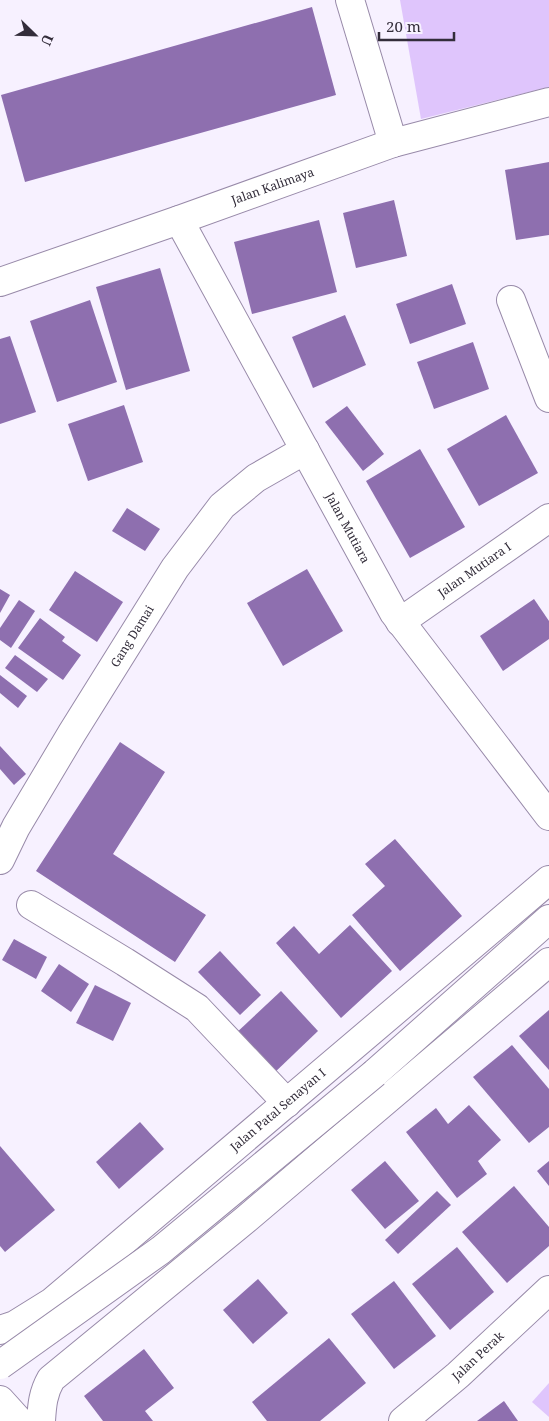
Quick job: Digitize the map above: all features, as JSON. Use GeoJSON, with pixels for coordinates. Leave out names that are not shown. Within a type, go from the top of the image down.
{"type":"FeatureCollection","features":[{"type":"Feature","properties":{"kind":"main road"},"geometry":{"type":"LineString","coordinates":[[350,0],[393,143]]}},
{"type":"Feature","properties":{"kind":"main road","name":"Jalan Kalimaya"},"geometry":{"type":"LineString","coordinates":[[0,282],[393,143],[549,102]]}},
{"type":"Feature","properties":{"kind":"main road","name":"Jalan Mutiara"},"geometry":{"type":"LineString","coordinates":[[179,220],[400,622],[549,816]]}},
{"type":"Feature","properties":{"kind":"main road"},"geometry":{"type":"LineString","coordinates":[[511,300],[546,382]]}},
{"type":"Feature","properties":{"kind":"main road","name":"Gang Damai"},"geometry":{"type":"LineString","coordinates":[[0,860],[16,827],[72,733],[181,560],[222,506],[256,478],[305,450]]}},
{"type":"Feature","properties":{"kind":"main road","name":"Jalan Mutiara I"},"geometry":{"type":"LineString","coordinates":[[400,622],[549,518]]}},
{"type":"Feature","properties":{"kind":"main road","name":"Jalan Patal Senayan I"},"geometry":{"type":"LineString","coordinates":[[0,1330],[15,1325],[52,1302],[549,880]]}},
{"type":"Feature","properties":{"kind":"main road"},"geometry":{"type":"LineString","coordinates":[[31,904],[197,1008],[287,1103]]}},
{"type":"Feature","properties":{"kind":"main road"},"geometry":{"type":"LineString","coordinates":[[0,1365],[161,1250],[375,1073],[549,919]]}},
{"type":"Feature","properties":{"kind":"main road"},"geometry":{"type":"LineString","coordinates":[[42,1421],[42,1402],[45,1390],[52,1379],[245,1220],[549,962]]}},
{"type":"Feature","properties":{"kind":"main road"},"geometry":{"type":"LineString","coordinates":[[152,1217],[187,1267]]}},
{"type":"Feature","properties":{"kind":"main road","name":"Jalan Perak"},"geometry":{"type":"LineString","coordinates":[[403,1421],[458,1375],[549,1290]]}},
{"type":"Feature","properties":{"kind":"main road"},"geometry":{"type":"LineString","coordinates":[[0,1400],[19,1421]]}},
{"type":"Feature","properties":{"kind":"shaded area"},"geometry":{"type":"Polygon","coordinates":[[[400,0],[549,0],[549,87],[421,119],[400,0]]]}},
{"type":"Feature","properties":{"kind":"shaded area"},"geometry":{"type":"Polygon","coordinates":[[[549,1383],[549,1417],[532,1402],[549,1383]]]}},
{"type":"Feature","properties":{"kind":"building"},"geometry":{"type":"Polygon","coordinates":[[[312,7],[336,95],[25,182],[1,95],[312,7]]]}},
{"type":"Feature","properties":{"kind":"building"},"geometry":{"type":"Polygon","coordinates":[[[549,162],[549,235],[516,240],[505,170],[549,162]]]}},
{"type":"Feature","properties":{"kind":"building"},"geometry":{"type":"Polygon","coordinates":[[[394,200],[407,256],[356,268],[343,213],[394,200]]]}},
{"type":"Feature","properties":{"kind":"building"},"geometry":{"type":"Polygon","coordinates":[[[319,220],[337,292],[252,314],[234,242],[319,220]]]}},
{"type":"Feature","properties":{"kind":"building"},"geometry":{"type":"Polygon","coordinates":[[[160,268],[190,371],[126,390],[96,287],[160,268]]]}},
{"type":"Feature","properties":{"kind":"building"},"geometry":{"type":"Polygon","coordinates":[[[452,284],[466,324],[410,344],[396,304],[452,284]]]}},
{"type":"Feature","properties":{"kind":"building"},"geometry":{"type":"Polygon","coordinates":[[[90,300],[117,382],[57,402],[30,321],[90,300]]]}},
{"type":"Feature","properties":{"kind":"building"},"geometry":{"type":"Polygon","coordinates":[[[345,315],[366,365],[313,388],[292,337],[345,315]]]}},
{"type":"Feature","properties":{"kind":"building"},"geometry":{"type":"Polygon","coordinates":[[[10,336],[36,412],[0,424],[0,339],[10,336]]]}},
{"type":"Feature","properties":{"kind":"building"},"geometry":{"type":"Polygon","coordinates":[[[473,342],[489,389],[434,409],[417,362],[473,342]]]}},
{"type":"Feature","properties":{"kind":"building"},"geometry":{"type":"Polygon","coordinates":[[[124,405],[143,462],[88,481],[68,424],[124,405]]]}},
{"type":"Feature","properties":{"kind":"building"},"geometry":{"type":"Polygon","coordinates":[[[347,406],[384,454],[363,471],[325,422],[347,406]]]}},
{"type":"Feature","properties":{"kind":"building"},"geometry":{"type":"Polygon","coordinates":[[[506,415],[538,473],[479,506],[447,449],[506,415]]]}},
{"type":"Feature","properties":{"kind":"building"},"geometry":{"type":"Polygon","coordinates":[[[420,449],[465,527],[410,558],[366,481],[420,449]]]}},
{"type":"Feature","properties":{"kind":"building"},"geometry":{"type":"Polygon","coordinates":[[[127,508],[160,529],[145,551],[112,531],[127,508]]]}},
{"type":"Feature","properties":{"kind":"building"},"geometry":{"type":"Polygon","coordinates":[[[307,569],[343,631],[283,666],[247,603],[307,569]]]}},
{"type":"Feature","properties":{"kind":"building"},"geometry":{"type":"Polygon","coordinates":[[[75,571],[123,602],[97,642],[49,610],[75,571]]]}},
{"type":"Feature","properties":{"kind":"building"},"geometry":{"type":"Polygon","coordinates":[[[0,589],[10,595],[0,613],[0,589]]]}},
{"type":"Feature","properties":{"kind":"building"},"geometry":{"type":"Polygon","coordinates":[[[534,599],[549,621],[549,639],[503,671],[480,636],[534,599]]]}},
{"type":"Feature","properties":{"kind":"building"},"geometry":{"type":"Polygon","coordinates":[[[19,600],[35,611],[11,648],[0,640],[0,628],[19,600]]]}},
{"type":"Feature","properties":{"kind":"building"},"geometry":{"type":"Polygon","coordinates":[[[40,618],[65,637],[62,641],[81,655],[63,680],[18,648],[40,618]]]}},
{"type":"Feature","properties":{"kind":"building"},"geometry":{"type":"Polygon","coordinates":[[[15,655],[48,679],[37,692],[5,668],[15,655]]]}},
{"type":"Feature","properties":{"kind":"building"},"geometry":{"type":"Polygon","coordinates":[[[0,675],[27,696],[18,708],[0,693],[0,675]]]}},
{"type":"Feature","properties":{"kind":"building"},"geometry":{"type":"Polygon","coordinates":[[[120,742],[165,772],[113,854],[206,915],[175,962],[36,871],[120,742]]]}},
{"type":"Feature","properties":{"kind":"building"},"geometry":{"type":"Polygon","coordinates":[[[0,746],[26,774],[14,785],[0,769],[0,746]]]}},
{"type":"Feature","properties":{"kind":"building"},"geometry":{"type":"Polygon","coordinates":[[[395,839],[462,916],[400,971],[352,915],[385,886],[365,864],[395,839]]]}},
{"type":"Feature","properties":{"kind":"building"},"geometry":{"type":"Polygon","coordinates":[[[350,925],[392,971],[341,1018],[276,943],[294,926],[319,954],[350,925]]]}},
{"type":"Feature","properties":{"kind":"building"},"geometry":{"type":"Polygon","coordinates":[[[14,939],[47,957],[36,979],[2,960],[14,939]]]}},
{"type":"Feature","properties":{"kind":"building"},"geometry":{"type":"Polygon","coordinates":[[[220,951],[261,995],[240,1015],[198,972],[220,951]]]}},
{"type":"Feature","properties":{"kind":"building"},"geometry":{"type":"Polygon","coordinates":[[[59,964],[89,984],[71,1012],[41,991],[59,964]]]}},
{"type":"Feature","properties":{"kind":"building"},"geometry":{"type":"Polygon","coordinates":[[[95,985],[131,1003],[113,1041],[76,1023],[95,985]]]}},
{"type":"Feature","properties":{"kind":"building"},"geometry":{"type":"Polygon","coordinates":[[[281,991],[318,1031],[271,1076],[233,1036],[281,991]]]}},
{"type":"Feature","properties":{"kind":"building"},"geometry":{"type":"Polygon","coordinates":[[[549,1010],[549,1070],[519,1036],[549,1010]]]}},
{"type":"Feature","properties":{"kind":"building"},"geometry":{"type":"Polygon","coordinates":[[[512,1045],[549,1089],[549,1127],[529,1143],[473,1077],[512,1045]]]}},
{"type":"Feature","properties":{"kind":"building"},"geometry":{"type":"Polygon","coordinates":[[[469,1105],[501,1140],[478,1161],[487,1174],[457,1198],[406,1132],[436,1108],[448,1124],[469,1105]]]}},
{"type":"Feature","properties":{"kind":"building"},"geometry":{"type":"Polygon","coordinates":[[[140,1122],[164,1149],[119,1189],[96,1162],[140,1122]]]}},
{"type":"Feature","properties":{"kind":"building"},"geometry":{"type":"Polygon","coordinates":[[[0,1146],[55,1210],[5,1252],[0,1246],[0,1146]]]}},
{"type":"Feature","properties":{"kind":"building"},"geometry":{"type":"Polygon","coordinates":[[[385,1161],[419,1201],[385,1229],[351,1190],[385,1161]]]}},
{"type":"Feature","properties":{"kind":"building"},"geometry":{"type":"Polygon","coordinates":[[[549,1161],[549,1186],[537,1171],[549,1161]]]}},
{"type":"Feature","properties":{"kind":"building"},"geometry":{"type":"Polygon","coordinates":[[[514,1186],[549,1227],[549,1246],[507,1283],[462,1232],[514,1186]]]}},
{"type":"Feature","properties":{"kind":"building"},"geometry":{"type":"Polygon","coordinates":[[[437,1191],[451,1205],[398,1254],[385,1240],[437,1191]]]}},
{"type":"Feature","properties":{"kind":"building"},"geometry":{"type":"Polygon","coordinates":[[[457,1247],[494,1292],[450,1330],[412,1284],[457,1247]]]}},
{"type":"Feature","properties":{"kind":"building"},"geometry":{"type":"Polygon","coordinates":[[[258,1279],[288,1313],[253,1344],[223,1310],[258,1279]]]}},
{"type":"Feature","properties":{"kind":"building"},"geometry":{"type":"Polygon","coordinates":[[[394,1281],[436,1336],[394,1369],[351,1314],[394,1281]]]}},
{"type":"Feature","properties":{"kind":"building"},"geometry":{"type":"Polygon","coordinates":[[[329,1338],[366,1383],[320,1421],[267,1421],[252,1402],[329,1338]]]}},
{"type":"Feature","properties":{"kind":"building"},"geometry":{"type":"Polygon","coordinates":[[[144,1349],[174,1388],[145,1411],[153,1421],[103,1421],[84,1396],[144,1349]]]}},
{"type":"Feature","properties":{"kind":"building"},"geometry":{"type":"Polygon","coordinates":[[[504,1401],[518,1421],[477,1421],[504,1401]]]}}]}
